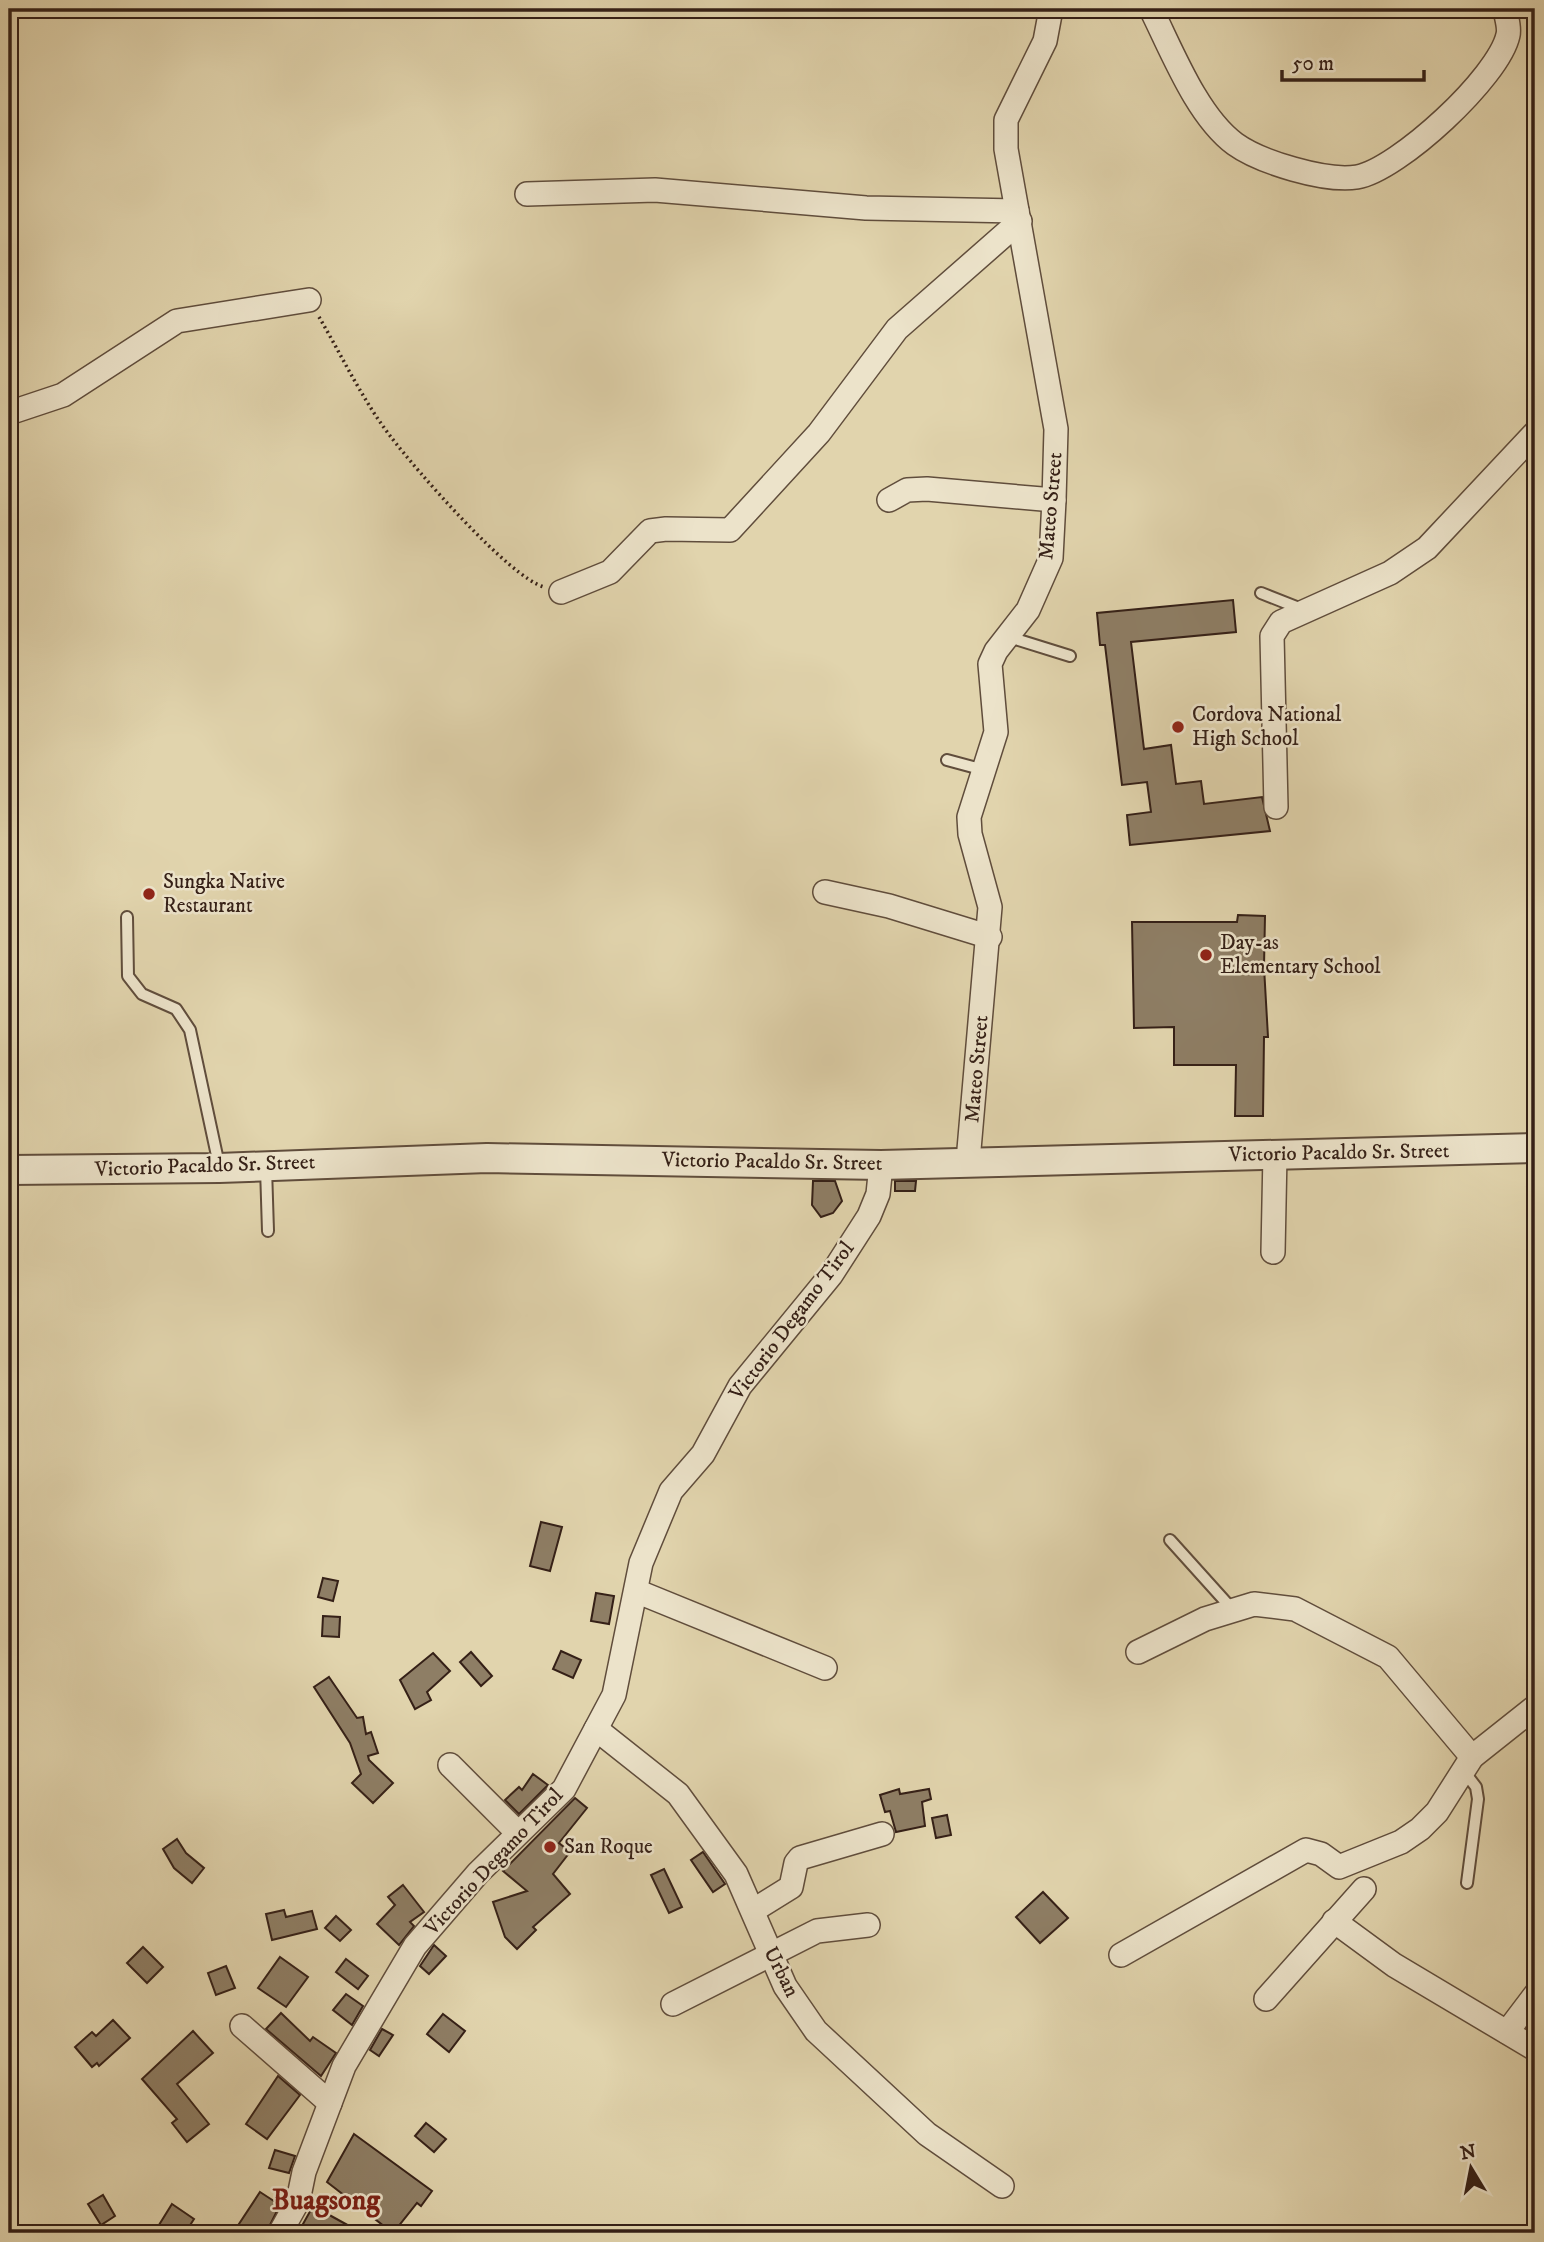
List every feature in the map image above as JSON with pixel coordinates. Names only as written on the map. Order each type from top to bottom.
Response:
[{"type":"street","name":"Mateo Street","points":[[968,1161],[990,907],[970,834],[969,817],[996,732],[990,664],[996,651],[1028,610],[1051,558],[1056,429],[1006,149],[1006,120],[1045,41],[1051,9]]},
{"type":"street","points":[[1151,9],[1214,124],[1234,143],[1259,158],[1323,175],[1355,178],[1381,170],[1462,103],[1502,51],[1509,33],[1505,9]]},
{"type":"street","points":[[527,194],[655,190],[866,208],[1018,216]]},
{"type":"street","points":[[561,592],[610,572],[650,531],[666,528],[730,530],[819,433],[897,329],[1018,216]]},
{"type":"street","points":[[9,413],[63,395],[177,321],[309,300]]},
{"type":"street","points":[[1276,807],[1272,636],[1281,622],[1390,573],[1427,548],[1535,433]]},
{"type":"street","points":[[889,500],[907,490],[927,489],[1054,500]]},
{"type":"street","points":[[825,892],[889,906],[989,937]]},
{"type":"street","name":"Victorio Pacaldo Sr. Street","points":[[9,1170],[219,1168],[486,1158],[881,1166],[968,1161],[1535,1148]]},
{"type":"street","points":[[1273,1252],[1275,1154]]},
{"type":"street","name":"Victorio Degamo Tirol","points":[[280,2233],[298,2201],[304,2172],[344,2066],[415,1946],[478,1873],[564,1789],[614,1695],[641,1563],[671,1491],[703,1454],[740,1386],[839,1263],[869,1216],[878,1194],[881,1166]]},
{"type":"street","points":[[636,1591],[825,1668]]},
{"type":"street","points":[[1139,1652],[1205,1619],[1254,1604],[1295,1609],[1388,1657],[1468,1764]]},
{"type":"street","points":[[1121,1955],[1306,1850],[1321,1854],[1339,1867],[1401,1842],[1420,1829],[1437,1812],[1468,1764],[1535,1707]]},
{"type":"street","name":"Urban","points":[[596,1729],[678,1794],[736,1874],[785,1986],[816,2031],[927,2134],[1002,2186]]},
{"type":"street","points":[[450,1765],[518,1833]]},
{"type":"street","points":[[754,1910],[791,1887],[796,1863],[800,1858],[882,1834]]},
{"type":"street","points":[[1266,1999],[1364,1889]]},
{"type":"street","points":[[1334,1921],[1394,1965],[1535,2049]]},
{"type":"street","points":[[673,2004],[817,1931],[868,1925]]},
{"type":"street","points":[[1507,2032],[1535,1995]]},
{"type":"street","points":[[242,2026],[330,2104]]},
{"type":"lane","points":[[1261,593],[1306,611]]},
{"type":"lane","points":[[1009,637],[1070,656]]},
{"type":"lane","points":[[947,760],[984,770]]},
{"type":"lane","points":[[127,917],[128,976],[142,994],[176,1009],[190,1030],[219,1168]]},
{"type":"lane","points":[[266,1166],[268,1231]]},
{"type":"lane","points":[[1170,1540],[1233,1610]]},
{"type":"lane","points":[[1468,1764],[1478,1799],[1468,1884]]},
{"type":"path","points":[[309,300],[390,436],[476,534],[530,583],[561,592]]},
{"type":"shaded area","points":[[1527,1187],[1535,1187],[1535,1271],[1531,1271]]},
{"type":"building","points":[[1233,600],[1236,632],[1131,642],[1144,749],[1171,745],[1176,784],[1201,781],[1204,804],[1262,797],[1270,831],[1130,845],[1127,815],[1151,812],[1147,782],[1122,785],[1105,645],[1100,645],[1097,613]]},
{"type":"building","points":[[1238,915],[1265,916],[1264,967],[1268,1037],[1264,1037],[1263,1116],[1235,1116],[1236,1065],[1174,1065],[1174,1027],[1134,1028],[1132,922],[1237,922]]},
{"type":"building","points":[[813,1181],[835,1181],[842,1201],[833,1213],[821,1217],[812,1205]]},
{"type":"building","points":[[895,1181],[916,1181],[915,1191],[895,1191]]},
{"type":"building","points":[[541,1522],[562,1527],[550,1571],[530,1566]]},
{"type":"building","points":[[323,1578],[338,1581],[333,1601],[318,1597]]},
{"type":"building","points":[[596,1593],[614,1596],[609,1624],[591,1621]]},
{"type":"building","points":[[323,1616],[340,1617],[339,1637],[322,1636]]},
{"type":"building","points":[[561,1651],[581,1660],[573,1678],[553,1669]]},
{"type":"building","points":[[471,1652],[492,1676],[481,1686],[460,1662]]},
{"type":"building","points":[[433,1653],[450,1671],[427,1692],[431,1700],[415,1709],[400,1680]]},
{"type":"building","points":[[329,1677],[357,1718],[363,1717],[366,1734],[371,1732],[378,1753],[368,1756],[369,1760],[393,1783],[373,1803],[352,1783],[361,1774],[350,1743],[314,1687]]},
{"type":"building","points":[[533,1774],[548,1785],[519,1814],[505,1800],[519,1787],[522,1790]]},
{"type":"building","points":[[899,1789],[900,1794],[929,1789],[931,1799],[922,1802],[925,1826],[896,1832],[890,1811],[885,1812],[880,1795]]},
{"type":"building","points":[[575,1798],[587,1808],[559,1843],[570,1852],[553,1874],[570,1894],[533,1927],[536,1930],[517,1949],[505,1937],[493,1902],[527,1891],[503,1871]]},
{"type":"building","points":[[947,1815],[951,1835],[936,1838],[932,1818]]},
{"type":"building","points":[[177,1839],[186,1853],[204,1868],[192,1883],[174,1868],[163,1849]]},
{"type":"building","points":[[703,1852],[725,1884],[713,1892],[691,1860]]},
{"type":"building","points":[[664,1869],[682,1907],[669,1913],[651,1875]]},
{"type":"building","points":[[403,1885],[424,1912],[410,1922],[414,1926],[399,1945],[377,1924],[395,1905],[388,1897]]},
{"type":"building","points":[[1043,1892],[1068,1918],[1040,1943],[1016,1917]]},
{"type":"building","points":[[284,1910],[286,1917],[312,1911],[317,1929],[272,1940],[266,1914]]},
{"type":"building","points":[[336,1916],[351,1930],[340,1941],[325,1928]]},
{"type":"building","points":[[434,1945],[446,1956],[429,1974],[420,1966]]},
{"type":"building","points":[[143,1947],[163,1967],[147,1983],[127,1963]]},
{"type":"building","points":[[280,1957],[308,1977],[286,2007],[258,1988]]},
{"type":"building","points":[[346,1959],[368,1976],[358,1989],[336,1972]]},
{"type":"building","points":[[226,1966],[235,1988],[216,1995],[208,1973]]},
{"type":"building","points":[[346,1994],[363,2006],[352,2025],[333,2010]]},
{"type":"building","points":[[281,2013],[310,2041],[313,2037],[336,2053],[321,2076],[266,2029]]},
{"type":"building","points":[[443,2014],[465,2031],[449,2052],[427,2034]]},
{"type":"building","points":[[113,2020],[130,2038],[99,2066],[97,2063],[92,2067],[75,2047],[92,2032],[96,2036]]},
{"type":"building","points":[[382,2029],[393,2035],[379,2056],[370,2050]]},
{"type":"building","points":[[193,2031],[213,2053],[177,2084],[209,2124],[187,2142],[172,2123],[177,2119],[142,2079]]},
{"type":"building","points":[[278,2076],[300,2095],[267,2139],[246,2124]]},
{"type":"building","points":[[426,2123],[446,2139],[434,2152],[415,2136]]},
{"type":"building","points":[[354,2134],[432,2191],[421,2206],[417,2203],[393,2233],[327,2182]]},
{"type":"building","points":[[275,2150],[295,2156],[289,2173],[269,2168]]},
{"type":"building","points":[[260,2192],[280,2205],[266,2233],[233,2233]]},
{"type":"building","points":[[103,2195],[115,2216],[101,2225],[88,2204]]},
{"type":"building","points":[[172,2204],[194,2219],[185,2233],[154,2233]]},
{"type":"building","points":[[313,2206],[362,2233],[298,2233]]},
{"type":"place","name":"Cordova National High School","points":[[1178,727]]},
{"type":"place","name":"Sungka Native Restaurant","points":[[149,894]]},
{"type":"place","name":"Day-as Elementary School","points":[[1206,955]]},
{"type":"place","name":"San Roque","points":[[550,1847]]},
{"type":"district","name":"Buagsong","points":[[326,2200]]}]
